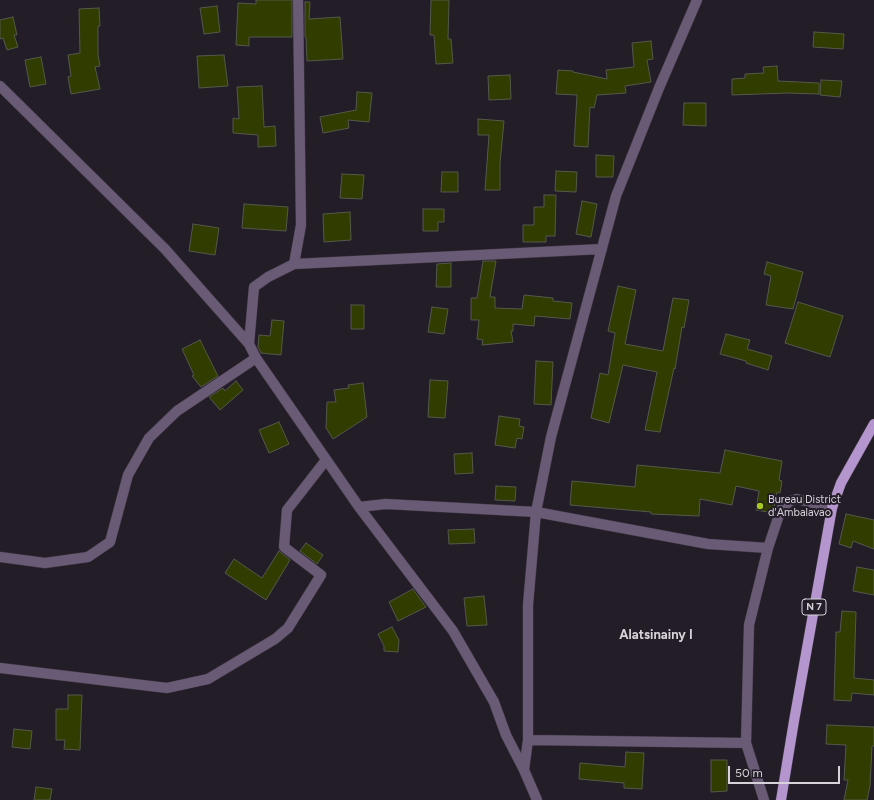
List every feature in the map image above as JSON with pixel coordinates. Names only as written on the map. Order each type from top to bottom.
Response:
[{"type":"main road","name":"N 7","points":[[781,800],[832,508],[841,483],[874,424]]},
{"type":"street","points":[[294,264],[301,225],[298,0]]},
{"type":"street","points":[[524,770],[528,740],[528,605],[536,512],[551,437],[616,196],[659,88],[697,0]]},
{"type":"street","points":[[0,86],[164,249],[248,344],[256,358],[359,507],[453,631],[494,702],[506,735],[537,800]]},
{"type":"street","points":[[248,344],[254,287],[268,277],[294,264],[602,249]]},
{"type":"street","points":[[0,557],[45,563],[88,557],[110,542],[128,475],[149,438],[177,411],[256,358]]},
{"type":"street","points":[[0,668],[167,688],[208,679],[275,639],[288,628],[321,575],[284,547],[287,510],[326,460]]},
{"type":"street","points":[[764,800],[746,743],[749,625],[768,548],[781,509],[790,501],[797,500],[832,508]]},
{"type":"street","points":[[359,507],[386,504],[536,512],[708,544],[768,548]]},
{"type":"street","points":[[528,740],[746,743]]},
{"type":"building","points":[[256,0],[292,0],[292,37],[249,37],[249,46],[236,45],[238,3],[256,4]]},
{"type":"building","points":[[431,0],[449,0],[448,39],[451,39],[453,63],[436,64],[434,35],[430,35]]},
{"type":"building","points":[[305,2],[310,2],[309,19],[340,17],[343,59],[307,61]]},
{"type":"building","points":[[217,6],[220,32],[204,34],[200,8]]},
{"type":"building","points":[[99,8],[100,26],[98,26],[98,54],[100,66],[95,67],[100,89],[71,94],[68,77],[71,76],[68,55],[80,53],[79,9]]},
{"type":"building","points":[[13,17],[17,35],[14,35],[18,47],[7,50],[3,38],[0,39],[0,20]]},
{"type":"building","points":[[814,32],[844,34],[843,49],[813,47]]},
{"type":"building","points":[[651,41],[653,59],[647,60],[651,82],[625,86],[626,93],[597,95],[594,108],[590,107],[588,147],[574,146],[577,95],[556,94],[558,70],[573,71],[607,79],[606,70],[634,67],[632,43]]},
{"type":"building","points":[[224,55],[228,86],[199,88],[197,56]]},
{"type":"building","points":[[41,57],[46,84],[30,87],[25,60]]},
{"type":"building","points":[[777,66],[778,81],[819,83],[819,94],[787,93],[732,95],[732,79],[745,78],[745,74],[764,73],[763,67]]},
{"type":"building","points":[[510,75],[511,99],[489,100],[488,76]]},
{"type":"building","points":[[821,80],[842,81],[840,97],[820,95]]},
{"type":"building","points":[[262,86],[264,127],[275,126],[276,146],[258,147],[258,135],[233,133],[233,118],[239,119],[237,87]]},
{"type":"building","points":[[357,92],[372,93],[369,122],[348,120],[349,128],[323,133],[320,117],[356,110]]},
{"type":"building","points":[[684,103],[706,103],[706,126],[683,125]]},
{"type":"building","points":[[478,119],[504,121],[500,163],[500,190],[485,190],[489,135],[478,135]]},
{"type":"building","points":[[596,155],[614,156],[613,177],[596,177]]},
{"type":"building","points":[[556,171],[577,172],[576,192],[555,191]]},
{"type":"building","points":[[442,172],[458,172],[458,192],[441,192]]},
{"type":"building","points":[[342,174],[364,175],[362,199],[340,198]]},
{"type":"building","points":[[544,195],[556,195],[555,236],[546,236],[546,242],[523,242],[523,225],[534,225],[534,207],[544,207]]},
{"type":"building","points":[[582,201],[597,204],[591,237],[576,234]]},
{"type":"building","points":[[244,204],[288,207],[286,231],[242,228]]},
{"type":"building","points":[[423,209],[444,209],[444,222],[438,222],[438,231],[423,231]]},
{"type":"building","points":[[350,212],[351,240],[324,242],[323,214]]},
{"type":"building","points":[[193,224],[219,228],[215,255],[189,251]]},
{"type":"building","points":[[483,261],[496,261],[490,297],[495,297],[495,308],[522,309],[524,295],[553,298],[553,301],[572,303],[570,319],[535,316],[534,326],[513,324],[513,331],[511,331],[513,342],[482,345],[483,340],[477,339],[479,320],[471,320],[471,298],[477,298]]},
{"type":"building","points":[[767,262],[803,272],[793,309],[766,305],[771,276],[764,274]]},
{"type":"building","points":[[451,263],[451,287],[436,287],[437,264]]},
{"type":"building","points":[[618,286],[636,290],[625,344],[663,351],[673,298],[689,300],[660,432],[645,430],[657,372],[623,365],[609,423],[591,418],[600,373],[608,375],[615,333],[608,331]]},
{"type":"building","points":[[798,302],[843,316],[830,357],[785,343]]},
{"type":"building","points":[[351,305],[364,305],[364,329],[351,329]]},
{"type":"building","points":[[432,307],[448,309],[444,334],[428,332]]},
{"type":"building","points":[[272,320],[284,321],[281,355],[261,353],[258,347],[259,335],[270,336]]},
{"type":"building","points":[[726,334],[750,340],[747,349],[772,356],[768,370],[746,363],[746,361],[720,354]]},
{"type":"building","points":[[200,340],[218,376],[201,387],[192,376],[194,375],[182,349]]},
{"type":"building","points":[[536,361],[553,362],[551,405],[534,404]]},
{"type":"building","points":[[430,380],[448,381],[445,418],[428,417]]},
{"type":"building","points":[[236,381],[243,390],[220,410],[209,397],[223,388],[225,391]]},
{"type":"building","points":[[363,383],[367,417],[333,439],[326,428],[327,402],[336,402],[334,390],[349,388],[348,385]]},
{"type":"building","points":[[499,416],[520,419],[519,426],[524,427],[522,439],[517,438],[515,448],[495,445]]},
{"type":"building","points":[[279,422],[289,444],[269,453],[259,430]]},
{"type":"building","points":[[725,450],[782,461],[779,480],[782,481],[780,493],[777,492],[773,513],[756,510],[759,491],[736,486],[732,505],[700,499],[699,516],[651,514],[651,512],[570,505],[572,481],[635,487],[637,465],[720,473]]},
{"type":"building","points":[[472,453],[473,473],[455,474],[454,454]]},
{"type":"building","points":[[496,486],[516,487],[515,501],[495,500]]},
{"type":"building","points":[[846,514],[874,520],[874,549],[853,541],[851,548],[839,544]]},
{"type":"building","points":[[474,529],[475,543],[449,544],[448,530]]},
{"type":"building","points":[[306,543],[323,555],[317,564],[300,551]]},
{"type":"building","points":[[279,551],[290,560],[266,600],[225,573],[234,559],[262,578]]},
{"type":"building","points":[[857,567],[874,570],[874,595],[853,591]]},
{"type":"building","points":[[413,589],[426,607],[398,621],[389,602]]},
{"type":"building","points":[[484,596],[487,625],[467,626],[464,598]]},
{"type":"building","points":[[842,611],[856,612],[854,678],[874,680],[874,695],[852,693],[851,701],[834,700],[836,632],[840,632]]},
{"type":"building","points":[[392,627],[399,640],[398,652],[384,651],[384,646],[378,634]]},
{"type":"building","points":[[68,695],[82,695],[80,750],[64,749],[65,740],[56,740],[56,709],[68,709]]},
{"type":"building","points":[[827,725],[874,727],[874,746],[872,746],[870,786],[867,800],[844,800],[848,780],[844,780],[846,745],[826,744]]},
{"type":"building","points":[[14,729],[32,731],[30,749],[12,747]]},
{"type":"building","points":[[626,752],[644,753],[642,789],[624,788],[624,783],[579,779],[580,763],[625,767]]},
{"type":"building","points":[[711,760],[727,760],[727,791],[711,792]]},
{"type":"building","points":[[36,787],[52,789],[50,800],[34,800]]},
{"type":"place","name":"Bureau District d'Ambalavao","points":[[760,506]]},
{"type":"district","name":"Alatsinainy I","points":[[656,635]]}]
